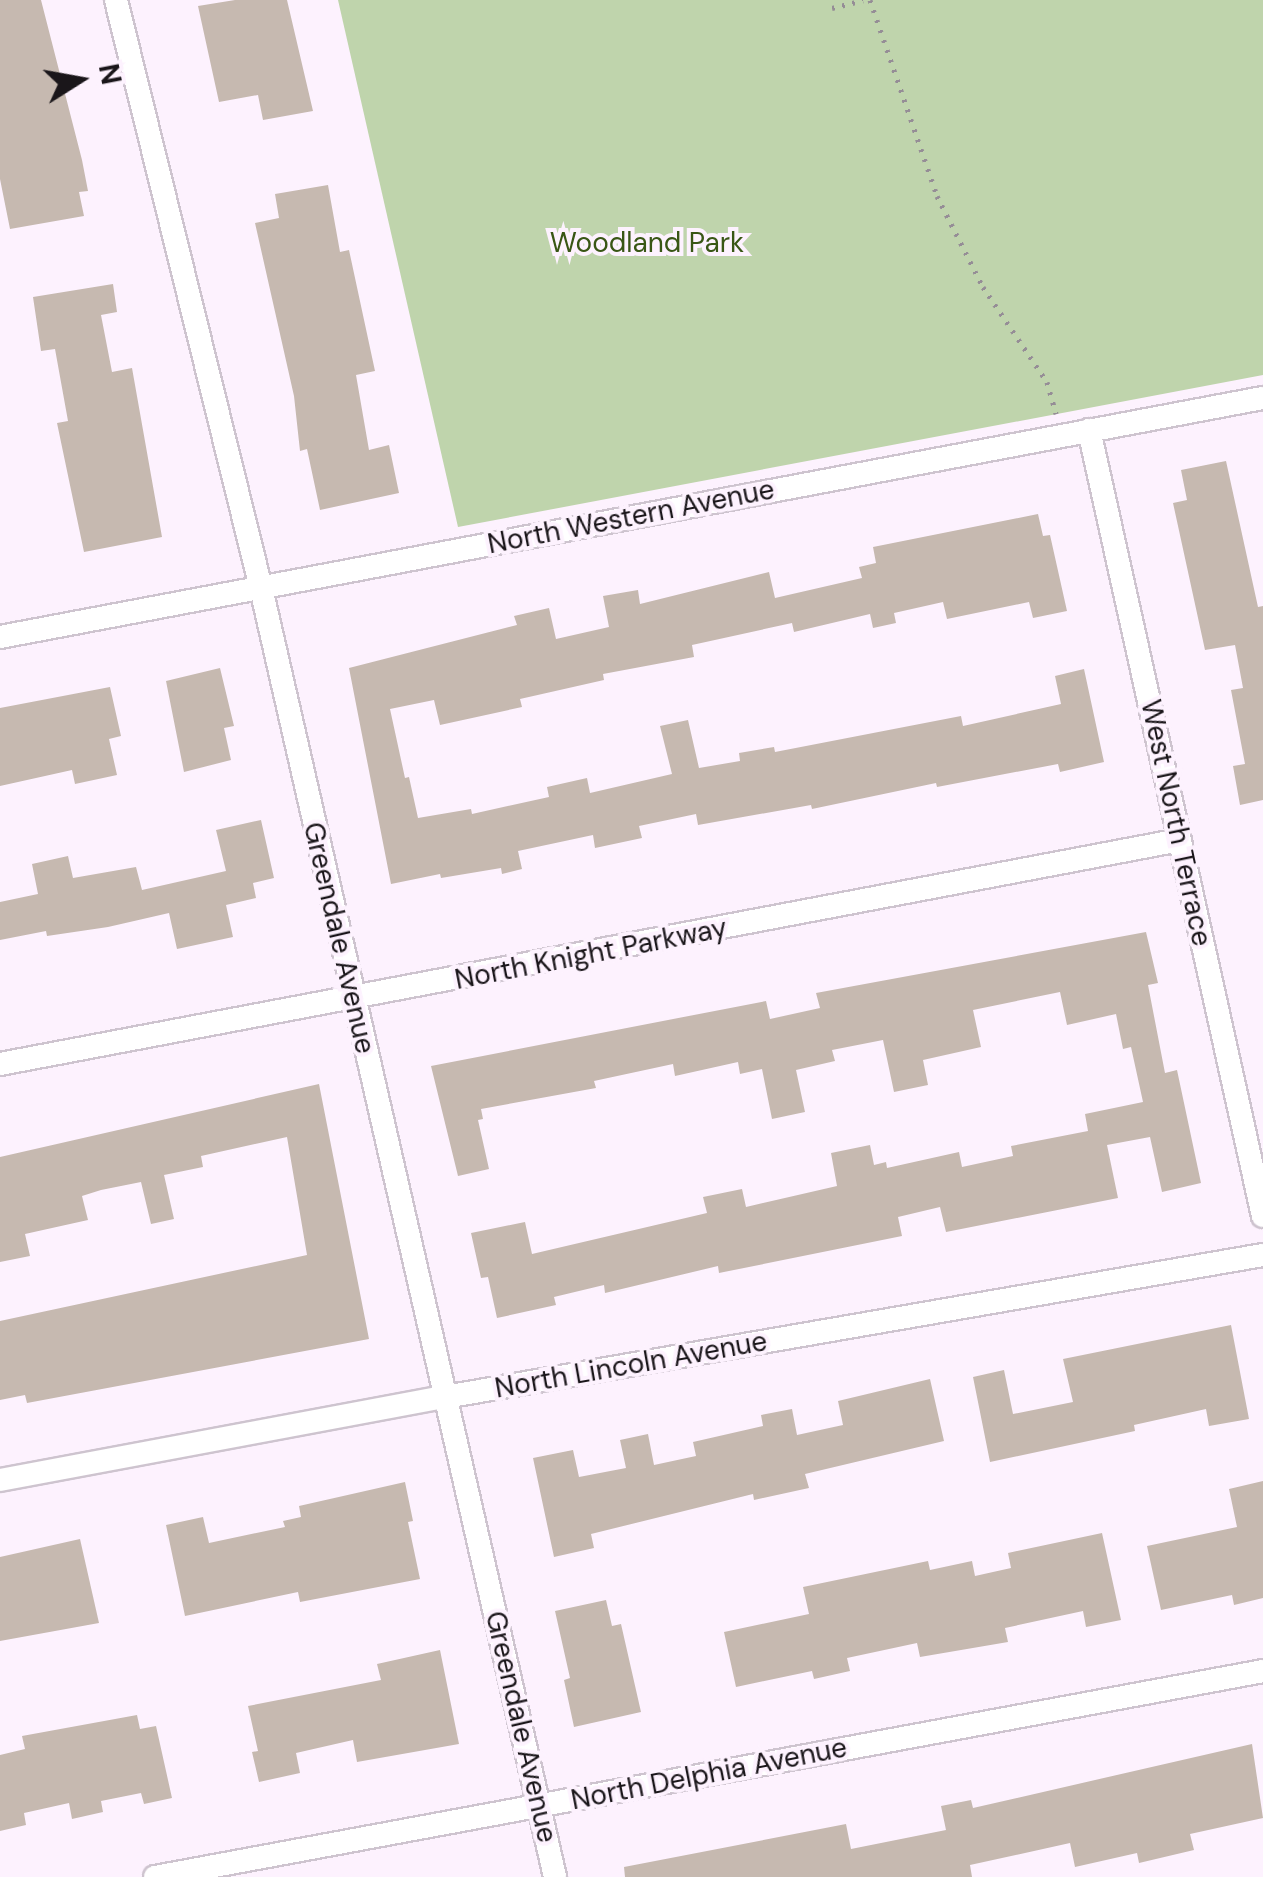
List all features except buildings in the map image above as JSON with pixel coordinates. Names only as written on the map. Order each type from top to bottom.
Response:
[{"type":"street","name":"Greendale Avenue","points":[[116,0],[262,588],[352,1000],[555,1877]]},
{"type":"street","name":"North Western Avenue","points":[[0,637],[1263,398]]},
{"type":"street","name":"West North Terrace","points":[[1089,430],[1263,1216]]},
{"type":"street","name":"North Knight Parkway","points":[[0,1064],[1180,840]]},
{"type":"street","name":"North Lincoln Avenue","points":[[0,1480],[446,1397],[1263,1255]]},
{"type":"street","name":"North Delphia Avenue","points":[[154,1877],[1263,1671]]},
{"type":"path","points":[[832,8],[867,0],[936,196],[983,288],[1046,382],[1062,436]]},
{"type":"green space","name":"Woodland Park","points":[[338,0],[1263,0],[1263,375],[458,527]]}]
